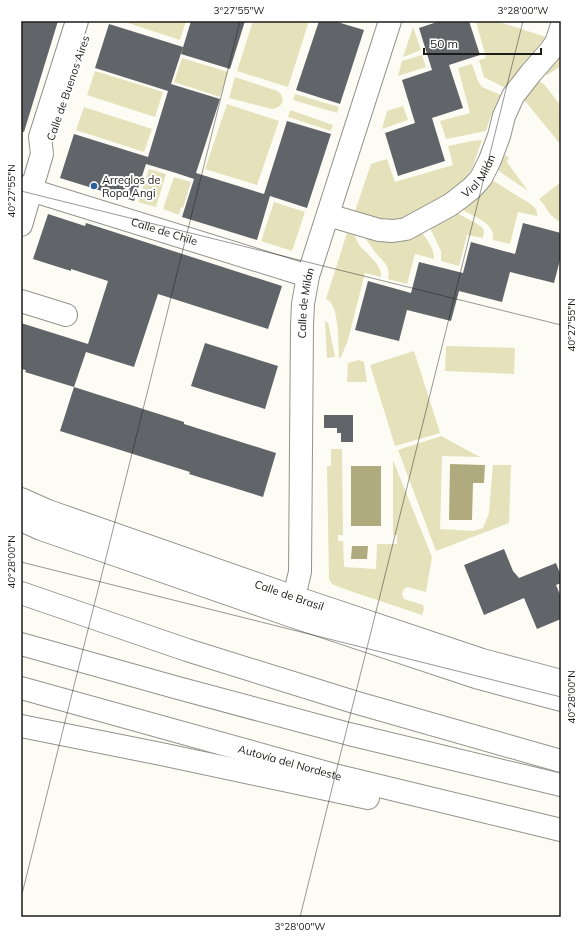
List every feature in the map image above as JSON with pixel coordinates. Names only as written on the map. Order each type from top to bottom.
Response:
[{"type":"main road","name":"Calle de Buenos Aires","points":[[42,154],[40,137],[77,21]]},
{"type":"main road","name":"Calle de Buenos Aires","points":[[21,224],[26,189],[42,154],[53,141],[91,21]]},
{"type":"main road","name":"Calle de Milán","points":[[294,597],[300,572],[303,304],[308,276],[390,21]]},
{"type":"main road","name":"Vial Milán","points":[[328,215],[379,230],[392,231],[406,229],[450,206],[472,188],[481,178],[490,160],[499,136],[504,116],[513,96],[530,73],[556,43],[561,28]]},
{"type":"main road","name":"Calle de Chile","points":[[26,189],[308,276]]},
{"type":"main road","points":[[21,301],[66,315]]},
{"type":"main road","name":"Calle de Brasil","points":[[21,499],[48,511],[294,597],[482,660],[561,681]]},
{"type":"main road","name":"Calle de Brasil","points":[[21,520],[41,529],[253,603],[479,678],[561,700]]},
{"type":"main road","points":[[21,583],[48,602]]},
{"type":"main road","points":[[21,593],[195,653],[354,702],[561,761]]},
{"type":"main road","points":[[21,644],[341,732],[561,785]]},
{"type":"main road","name":"Autovía del Nordeste","points":[[21,688],[338,776],[561,830]]},
{"type":"main road","points":[[21,726],[336,791],[561,835]]},
{"type":"shaded area","points":[[122,21],[186,21],[180,40]]},
{"type":"shaded area","points":[[253,21],[309,21],[288,87],[237,71]]},
{"type":"shaded area","points":[[476,21],[496,21],[546,37],[520,69],[507,89],[484,77],[479,60],[486,58]]},
{"type":"shaded area","points":[[413,27],[421,50],[403,57]]},
{"type":"shaded area","points":[[561,48],[561,66],[547,75],[540,72]]},
{"type":"shaded area","points":[[422,55],[426,67],[398,76],[402,61]]},
{"type":"shaded area","points":[[182,58],[228,72],[220,97],[174,82]]},
{"type":"shaded area","points":[[472,64],[478,81],[482,87],[501,95],[490,118],[486,131],[446,139],[440,121],[470,113],[458,68]]},
{"type":"shaded area","points":[[95,71],[163,92],[155,117],[87,95]]},
{"type":"shaded area","points":[[235,77],[277,91],[283,99],[281,104],[279,107],[272,109],[229,98]]},
{"type":"shaded area","points":[[535,79],[544,84],[561,106],[561,145],[521,96]]},
{"type":"shaded area","points":[[295,94],[339,107],[337,113],[293,100]]},
{"type":"shaded area","points":[[227,104],[279,121],[257,185],[205,169]]},
{"type":"shaded area","points":[[403,106],[408,120],[382,129],[387,111]]},
{"type":"shaded area","points":[[84,107],[152,129],[144,152],[76,130]]},
{"type":"shaded area","points":[[290,110],[333,125],[331,131],[288,117]]},
{"type":"shaded area","points":[[482,140],[472,169],[458,187],[442,198],[401,221],[382,223],[354,214],[371,164],[387,159],[395,182],[453,165],[448,146]]},
{"type":"shaded area","points":[[499,151],[505,151],[504,155],[509,157],[507,162],[528,191],[493,167]]},
{"type":"shaded area","points":[[149,169],[166,174],[156,207],[138,202]]},
{"type":"shaded area","points":[[174,177],[191,182],[183,208],[181,207],[179,215],[163,209]]},
{"type":"shaded area","points":[[489,178],[531,204],[537,212],[537,216],[518,212],[510,244],[493,240],[493,234],[487,224],[461,209]]},
{"type":"shaded area","points":[[561,182],[561,222],[551,214],[539,199]]},
{"type":"shaded area","points":[[274,202],[305,212],[292,251],[261,241]]},
{"type":"shaded area","points":[[456,212],[479,225],[484,230],[483,238],[467,235],[459,266],[441,261],[441,251],[428,224]]},
{"type":"shaded area","points":[[419,229],[427,239],[433,251],[434,259],[415,254],[407,284],[388,279],[389,274],[387,267],[364,236]]},
{"type":"shaded area","points":[[347,233],[354,235],[360,246],[377,264],[380,269],[381,277],[365,273],[348,340],[341,357],[339,358],[336,316],[331,302],[326,299]]},
{"type":"shaded area","points":[[325,321],[328,323],[335,357],[327,358]]},
{"type":"shaded area","points":[[446,346],[515,348],[514,374],[445,371]]},
{"type":"shaded area","points":[[414,351],[440,433],[395,446],[370,365]]},
{"type":"shaded area","points":[[359,360],[364,362],[367,382],[347,382],[348,363]]},
{"type":"shaded area","points":[[441,436],[480,457],[442,456],[440,529],[473,531],[483,528],[489,513],[493,465],[511,465],[509,523],[436,551],[398,450]]},
{"type":"shaded area","points":[[331,449],[342,449],[343,535],[338,535],[338,541],[343,541],[344,567],[376,569],[377,544],[397,544],[397,535],[393,535],[393,460],[432,557],[426,592],[407,587],[403,590],[402,594],[404,599],[423,605],[424,609],[422,615],[347,590],[332,584],[329,579],[327,466],[331,466]]},
{"type":"shaded area","points":[[450,464],[485,465],[484,483],[473,483],[472,520],[449,520]]},
{"type":"shaded area","points":[[351,466],[381,466],[381,526],[351,526]]},
{"type":"shaded area","points":[[352,546],[368,546],[367,559],[351,559]]},
{"type":"building","points":[[21,21],[58,21],[24,132],[21,131]]},
{"type":"building","points":[[191,21],[245,21],[230,69],[181,54]]},
{"type":"building","points":[[319,21],[334,21],[364,30],[340,104],[296,90]]},
{"type":"building","points":[[440,21],[469,21],[480,55],[449,65],[463,108],[432,118],[445,161],[398,176],[385,133],[415,123],[402,80],[432,70],[419,28]]},
{"type":"building","points":[[109,24],[183,47],[171,84],[220,99],[196,173],[264,194],[287,121],[331,134],[307,208],[270,196],[257,240],[182,217],[194,179],[176,173],[146,164],[134,201],[60,178],[74,134],[148,157],[168,91],[95,68]]},
{"type":"building","points":[[48,214],[85,226],[86,223],[282,286],[268,329],[158,294],[134,367],[86,352],[74,387],[25,372],[26,370],[21,369],[21,323],[88,344],[108,281],[33,259]]},
{"type":"building","points":[[523,223],[561,233],[561,256],[554,283],[510,272],[502,302],[459,291],[451,321],[407,310],[399,341],[355,330],[368,281],[411,293],[419,262],[463,273],[471,242],[515,254]]},
{"type":"building","points":[[205,343],[278,366],[265,409],[191,386]]},
{"type":"building","points":[[74,387],[276,453],[263,497],[189,474],[190,472],[60,431]]},
{"type":"building","points":[[324,415],[353,415],[353,442],[341,442],[341,433],[337,433],[337,428],[324,428]]},
{"type":"building","points":[[504,549],[513,571],[519,578],[556,563],[561,576],[561,583],[556,585],[561,597],[561,619],[537,629],[524,598],[484,615],[464,565]]},
{"type":"place","name":"Arreglos de Ropa Angi","points":[[94,186]]}]
